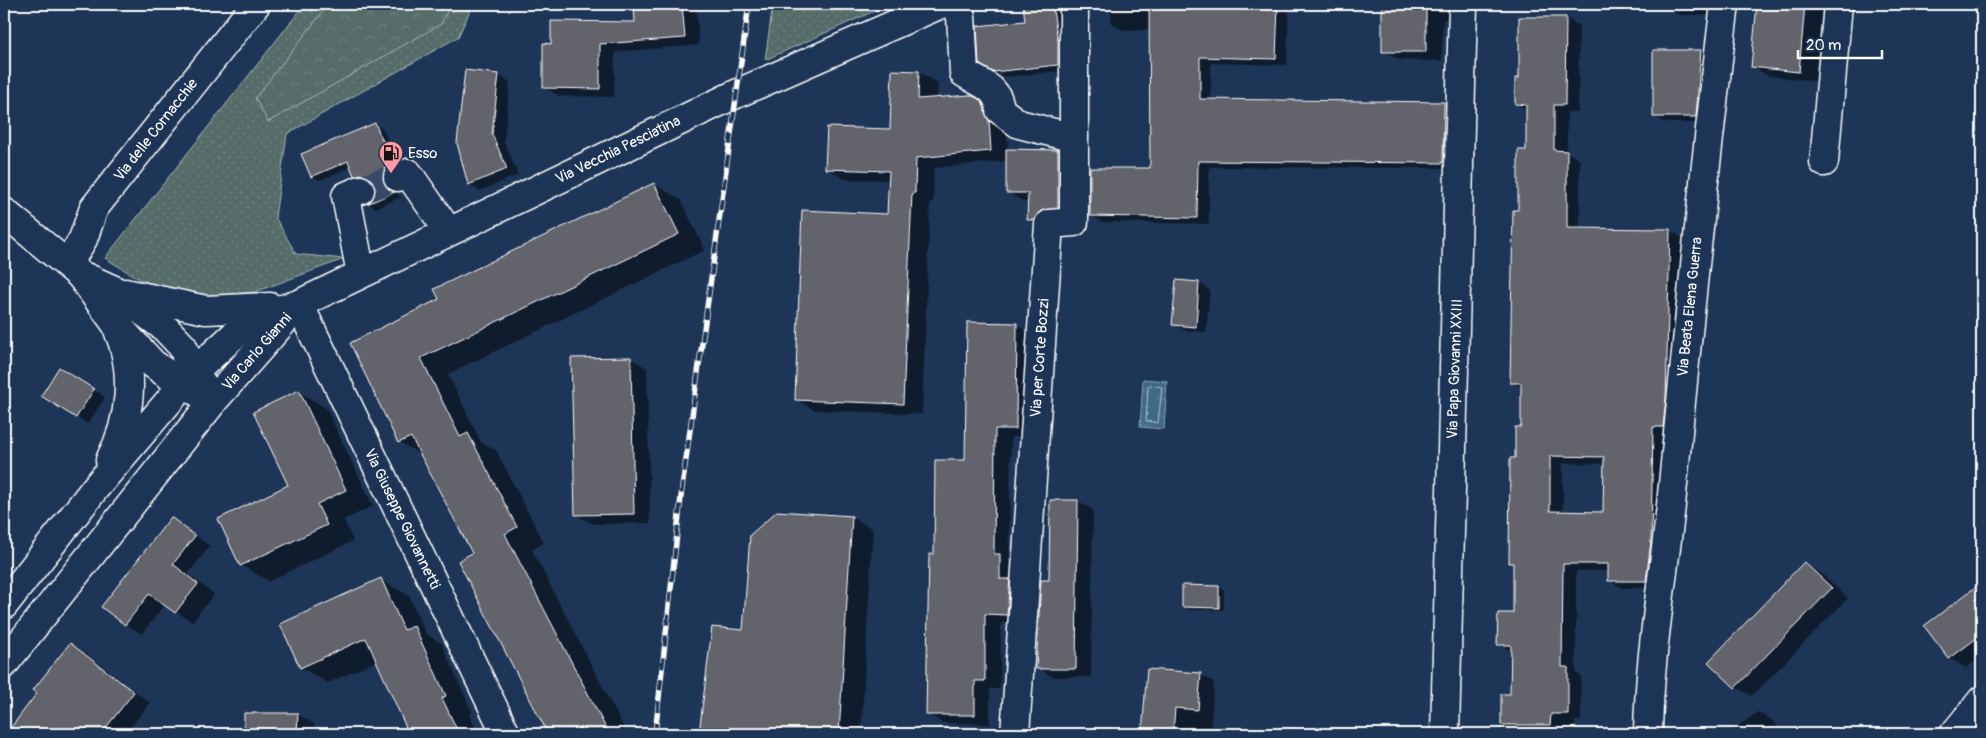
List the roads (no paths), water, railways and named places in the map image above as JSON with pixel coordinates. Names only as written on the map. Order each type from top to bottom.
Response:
[{"type":"street","name":"Via delle Cornacchie","points":[[74,270],[94,208],[256,4]]},
{"type":"street","name":"Via Vecchia Pesciatina","points":[[299,304],[736,94],[941,4]]},
{"type":"street","points":[[955,4],[961,16],[961,56],[964,73],[992,88],[1000,100],[1000,110],[1018,124],[1074,138]]},
{"type":"street","name":"Via per Corte Bozzi","points":[[1015,734],[1049,224],[1074,222],[1074,4]]},
{"type":"street","name":"Via Papa Giovanni XXIII","points":[[1445,734],[1463,4]]},
{"type":"street","name":"Via Beata Elena Guerra","points":[[1648,734],[1649,695],[1660,610],[1702,188],[1725,4]]},
{"type":"street","points":[[1824,162],[1838,4]]},
{"type":"street","points":[[398,177],[408,173],[449,232]]},
{"type":"street","points":[[360,190],[346,196],[361,274]]},
{"type":"street","points":[[4,212],[74,270],[116,324],[153,364],[188,380],[215,399]]},
{"type":"street","points":[[74,270],[114,290],[175,338],[183,347],[188,380]]},
{"type":"street","points":[[114,290],[183,307],[206,310],[228,311],[299,304]]},
{"type":"street","name":"Via Carlo Gianni","points":[[4,605],[96,487],[188,380],[245,325],[265,314],[299,304]]},
{"type":"street","name":"Via Carlo Gianni","points":[[4,664],[215,399],[299,304]]},
{"type":"street","name":"Via Giuseppe Giovannetti","points":[[299,304],[506,734]]},
{"type":"street","points":[[96,487],[120,440],[127,411],[129,374],[123,342],[116,324]]},
{"type":"street","points":[[1954,734],[1982,700]]},
{"type":"water","points":[[1143,379],[1167,381],[1164,429],[1140,427]]},
{"type":"tunnel","points":[[360,190],[398,177]]},
{"type":"railway","points":[[655,734],[682,488],[749,4]]},
{"type":"place","name":"Esso","points":[[391,174]]}]
